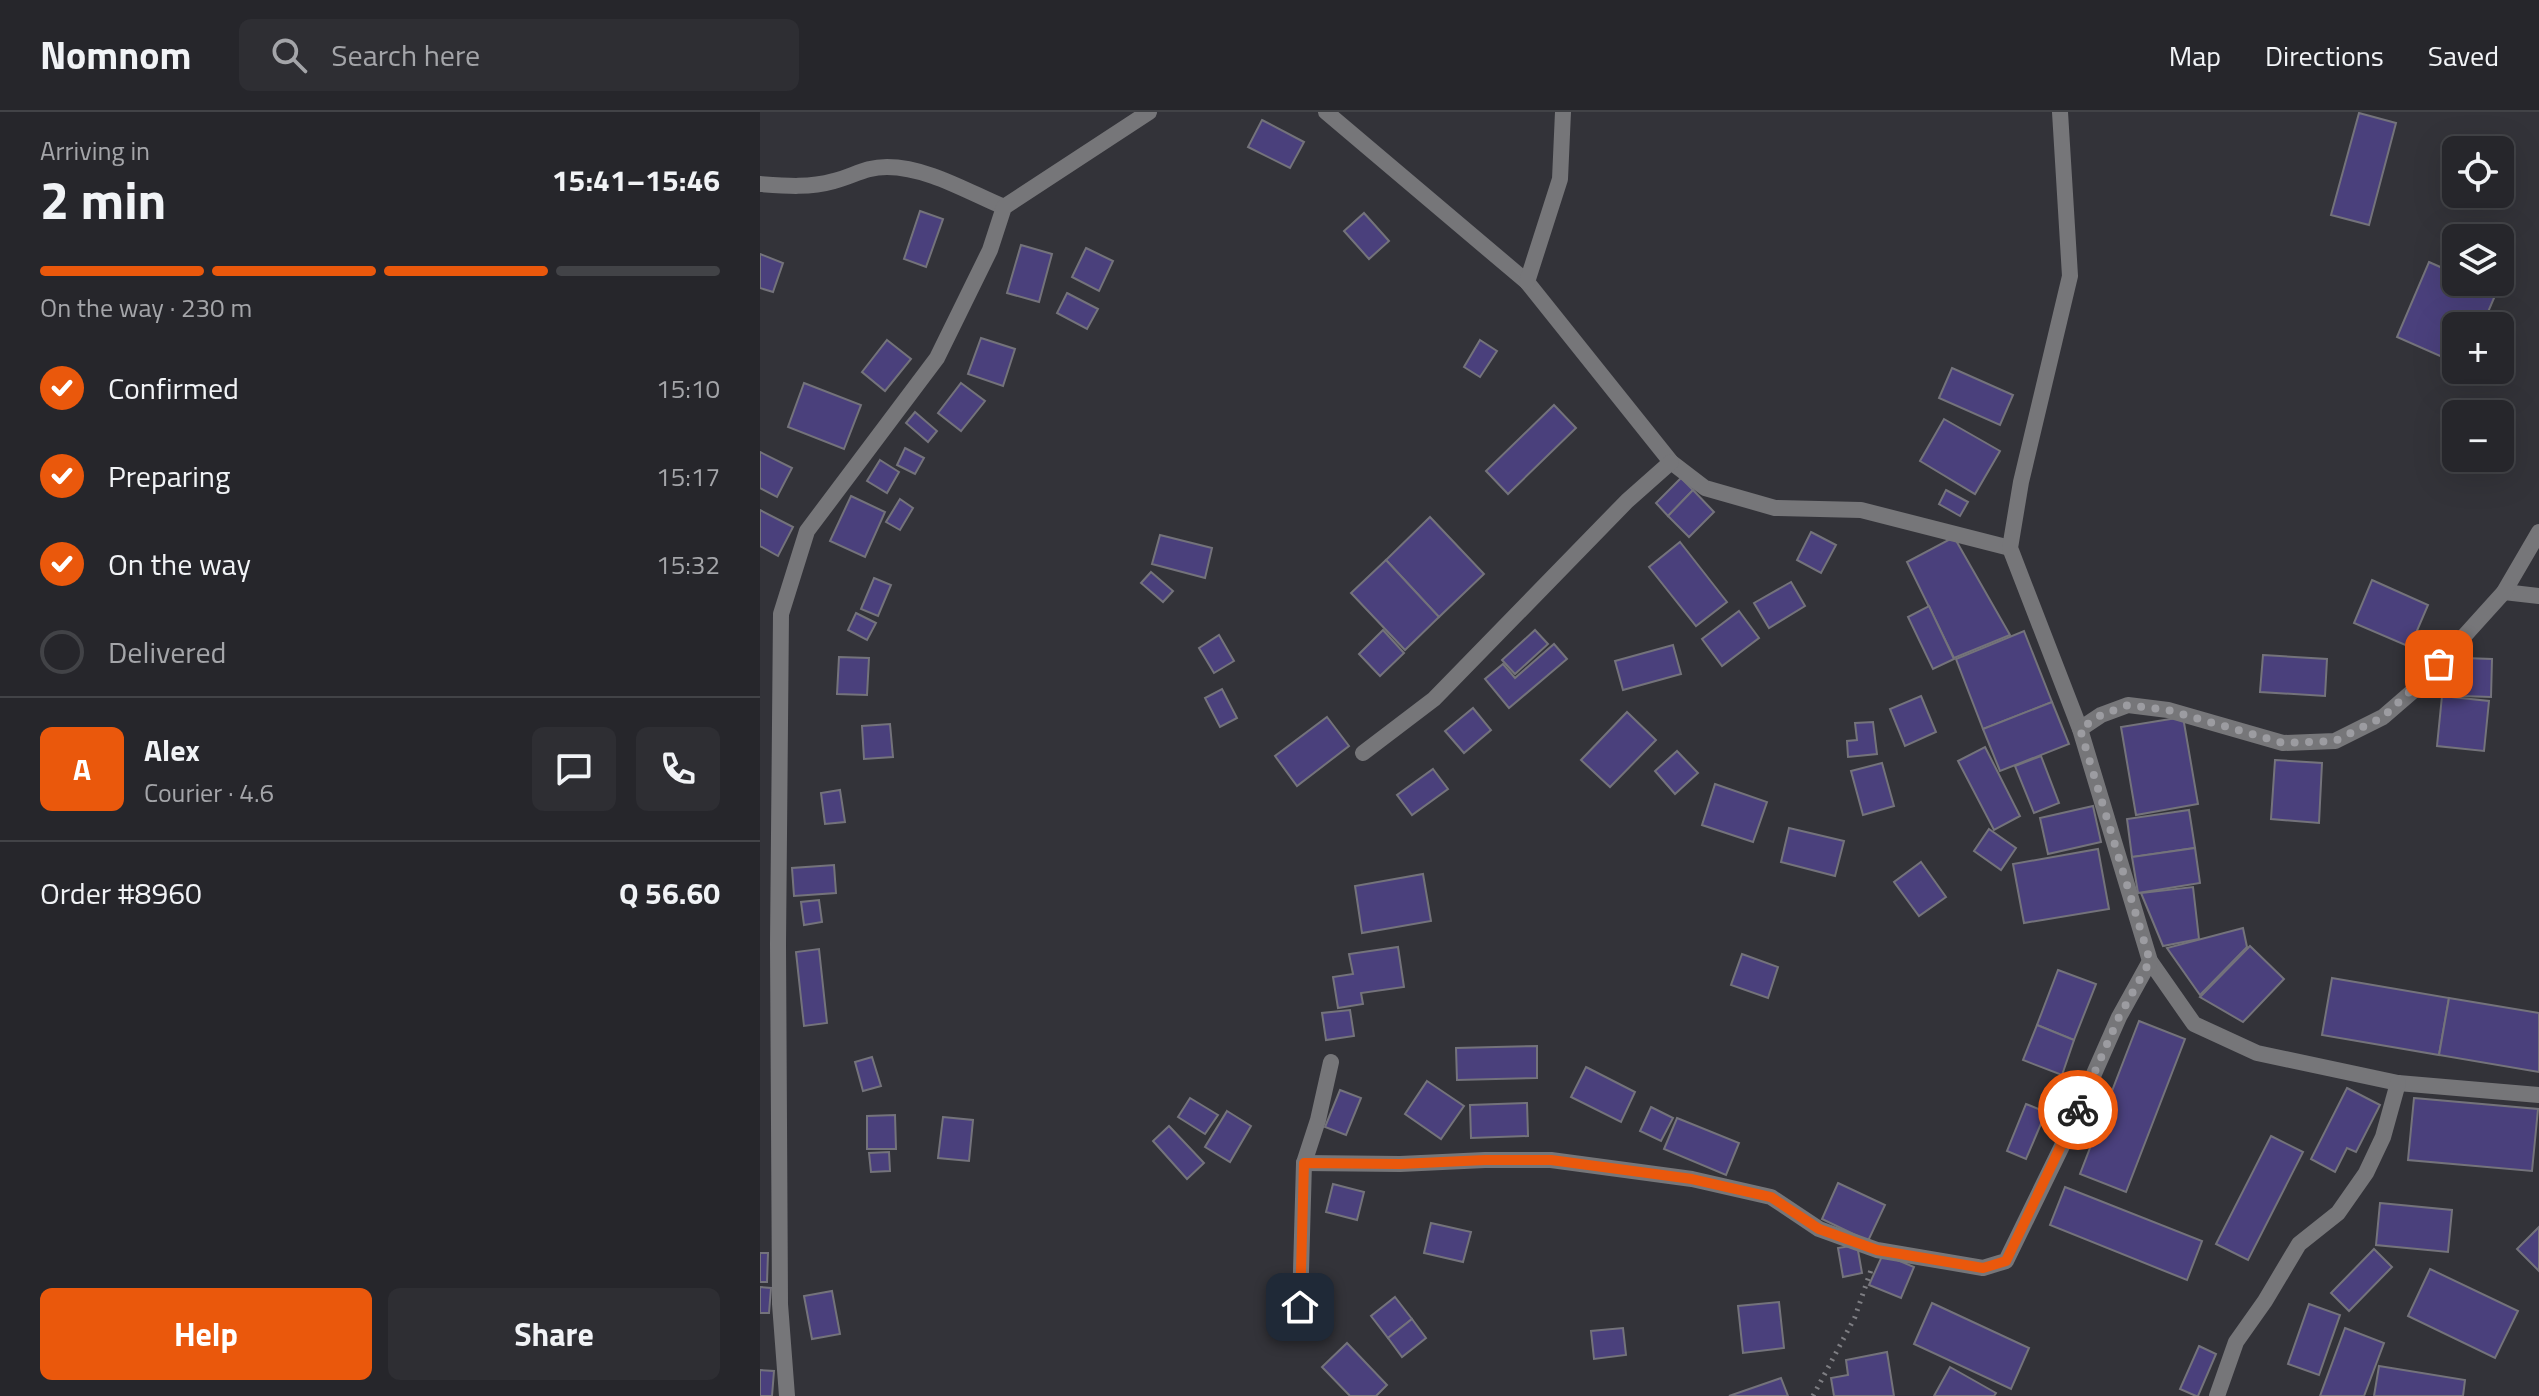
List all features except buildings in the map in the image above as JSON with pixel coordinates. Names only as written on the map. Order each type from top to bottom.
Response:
[{"type":"street","points":[[787,1396],[780,1288],[778,928],[781,614],[807,531],[937,358],[990,250],[1004,207],[1149,112]]},
{"type":"street","points":[[1326,112],[1527,282],[1671,462],[1705,488],[1775,508],[1861,510],[2010,548]]},
{"type":"street","points":[[1527,282],[1560,179],[1563,112]]},
{"type":"street","points":[[2060,112],[2070,276],[2021,482],[2010,548],[2080,729],[2150,961],[2194,1024],[2257,1053],[2398,1083],[2539,1095]]},
{"type":"street","points":[[760,184],[794,187],[819,185],[839,180],[861,169],[888,167],[915,170],[1004,207]]},
{"type":"street","points":[[1363,753],[1434,699],[1627,501],[1671,462]]},
{"type":"street","points":[[2080,729],[2101,715],[2128,705],[2168,710],[2283,743],[2335,741],[2383,717],[2420,685],[2504,592],[2539,532]]},
{"type":"street","points":[[2504,592],[2539,596]]},
{"type":"street","points":[[1304,1163],[1551,1160],[1692,1179],[1771,1197],[1819,1229],[1877,1250],[1983,1268],[2006,1261],[2063,1144],[2119,1017],[2150,961]]},
{"type":"street","points":[[1300,1307],[1304,1163],[1318,1120],[1331,1062]]},
{"type":"street","points":[[2217,1396],[2236,1342],[2299,1244],[2338,1213],[2366,1173],[2383,1137],[2398,1083]]},
{"type":"path","points":[[1813,1396],[1855,1317],[1877,1250]]},
{"type":"way so far","points":[[2078,1110],[2119,1017],[2150,961],[2080,729],[2101,715],[2128,705],[2168,710],[2283,743],[2335,741],[2383,717],[2439,664]]},
{"type":"route","points":[[1300,1307],[1304,1163],[1551,1160],[1692,1179],[1771,1197],[1819,1229],[1877,1250],[1983,1268],[2006,1261],[2078,1110]]}]
